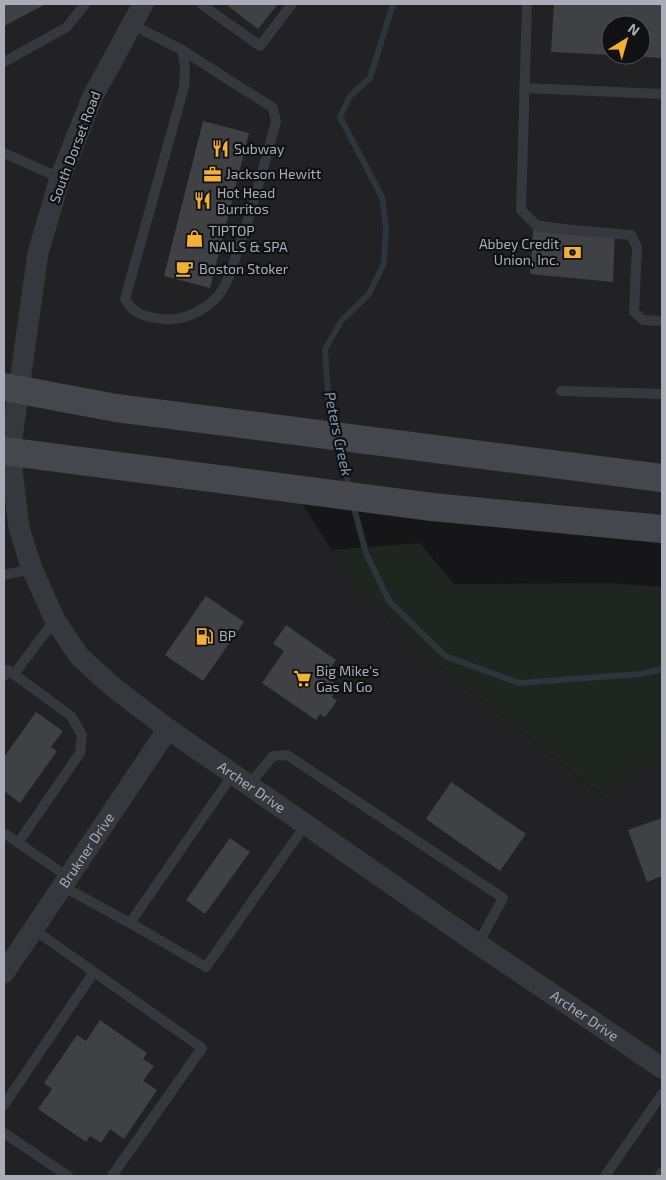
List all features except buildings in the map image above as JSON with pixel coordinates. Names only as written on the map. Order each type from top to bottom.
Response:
[{"type":"main road","points":[[11,388],[116,408],[662,478]]},
{"type":"main road","points":[[7,452],[432,507],[662,529]]},
{"type":"street","name":"South Dorset Road","points":[[11,388],[38,253],[60,178],[92,96],[143,4]]},
{"type":"street","name":"Archer Drive","points":[[11,388],[7,452],[18,528],[32,569],[55,620],[79,656],[113,687],[168,729],[478,944],[662,1068]]},
{"type":"street","name":"Brukner Drive","points":[[4,972],[168,729]]},
{"type":"lane","points":[[4,62],[66,26],[86,4]]},
{"type":"lane","points":[[201,4],[260,46],[292,4]]},
{"type":"lane","points":[[527,4],[521,210],[538,227],[631,235],[637,247],[634,312],[643,320],[662,321]]},
{"type":"lane","points":[[131,24],[182,50],[274,108],[276,122],[250,216],[229,276],[218,295],[196,312],[174,320],[138,313],[130,309],[125,299],[184,87],[185,67],[182,50]]},
{"type":"lane","points":[[524,88],[662,94]]},
{"type":"lane","points":[[4,153],[60,178]]},
{"type":"lane","points":[[561,391],[662,394]]},
{"type":"lane","points":[[4,575],[32,569]]},
{"type":"lane","points":[[18,842],[80,753],[82,735],[71,716],[9,675],[55,620]]},
{"type":"lane","points":[[130,923],[241,780],[273,756],[287,755],[503,898],[478,944]]},
{"type":"lane","points":[[4,833],[18,842],[65,881],[130,923],[206,967],[306,824]]},
{"type":"lane","points":[[33,929],[202,1048],[112,1176]]},
{"type":"lane","points":[[4,1105],[94,972]]},
{"type":"lane","points":[[606,1176],[662,1094]]},
{"type":"lane","points":[[4,1133],[68,1176]]},
{"type":"lane","points":[[660,1176],[662,1172]]},
{"type":"shaded area","points":[[4,4],[662,4],[662,529],[293,489],[352,582],[434,662],[604,798],[662,756],[662,1176],[4,1176]]},
{"type":"shaded area","points":[[420,543],[454,584],[611,583],[662,587],[662,756],[605,798],[434,662],[352,582],[332,550]]},
{"type":"waterway","name":"Peters Creek","points":[[334,429],[329,407],[325,349],[342,320],[369,294],[384,263],[386,227],[382,197],[340,117],[350,96],[370,78],[393,4]]},
{"type":"waterway","name":"Peters Creek","points":[[338,443],[350,489]]},
{"type":"waterway","name":"Peters Creek","points":[[353,504],[366,553],[389,601],[445,656],[519,683],[641,674],[662,669]]},
{"type":"place","name":"Subway","points":[[220,149]]},
{"type":"place","name":"Jackson Hewitt","points":[[212,174]]},
{"type":"place","name":"Hot Head Burritos","points":[[203,201]]},
{"type":"place","name":"TIPTOP NAILS & SPA","points":[[195,239]]},
{"type":"place","name":"Abbey Credit Union, Inc.","points":[[573,252]]},
{"type":"place","name":"Boston Stoker","points":[[185,269]]},
{"type":"place","name":"BP","points":[[205,636]]},
{"type":"place","name":"Big Mike's Gas N Go","points":[[302,679]]}]
